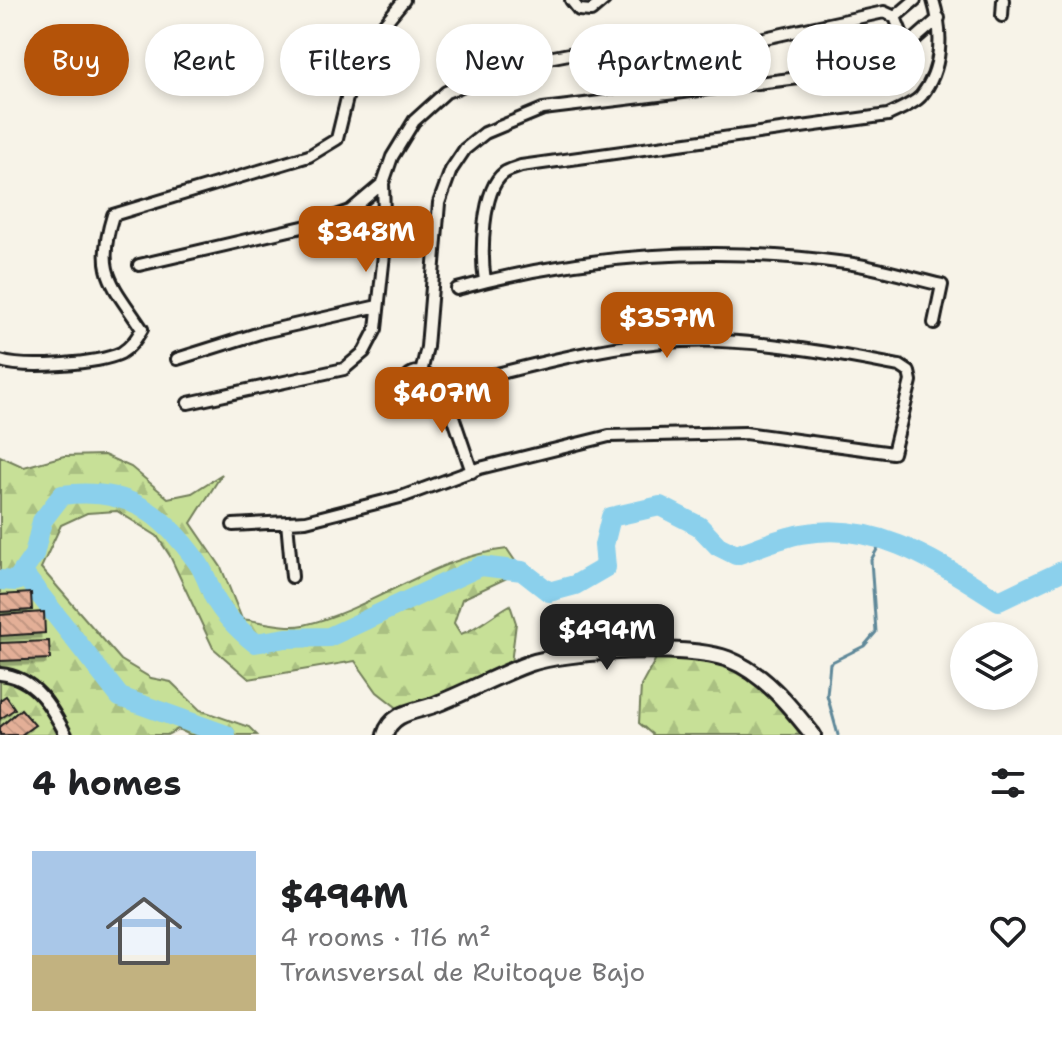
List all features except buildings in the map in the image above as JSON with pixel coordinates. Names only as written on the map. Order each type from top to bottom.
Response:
[{"type":"street","points":[[0,361],[82,361],[119,354],[134,344],[142,329],[103,268],[105,241],[113,215],[309,156],[337,139],[357,57],[404,0]]},
{"type":"street","points":[[571,0],[579,10],[591,11],[604,0]]},
{"type":"street","points":[[895,17],[915,0]]},
{"type":"street","points":[[485,281],[481,252],[492,191],[502,174],[521,166],[888,115],[920,98],[940,55],[939,18],[933,0]]},
{"type":"street","points":[[1002,16],[1003,0]]},
{"type":"street","points":[[188,403],[344,369],[364,352],[376,329],[385,245],[383,183],[392,157],[414,121],[446,92],[522,63],[595,49],[755,40],[884,12],[895,17],[898,24]]},
{"type":"street","points":[[925,29],[939,18]]},
{"type":"street","points":[[421,373],[427,347],[439,203],[451,170],[465,149],[485,133],[543,109],[787,79]]},
{"type":"street","points":[[139,265],[307,226],[350,211],[383,183]]},
{"type":"street","points":[[457,289],[612,258],[718,253],[848,263],[942,285],[934,323]]},
{"type":"street","points":[[177,359],[263,332],[378,306]]},
{"type":"street","points":[[233,525],[287,522],[376,504],[472,472],[609,436],[745,433],[893,453],[911,381],[909,372],[900,366],[830,353],[729,341],[681,341],[555,359],[432,390],[422,400],[408,396],[404,383],[408,377],[421,373],[427,376],[432,390]]},
{"type":"street","points":[[443,387],[472,472]]},
{"type":"street","points":[[287,522],[292,577]]},
{"type":"street","points":[[385,735],[403,713],[432,706],[530,664],[569,654],[657,652],[725,658],[748,669],[772,687],[813,735]]},
{"type":"street","points":[[0,674],[18,676],[38,690],[66,735]]},
{"type":"green space","points":[[104,455],[131,467],[168,498],[192,493],[222,474],[191,523],[221,567],[242,619],[304,625],[355,607],[454,562],[507,549],[522,571],[462,599],[454,623],[461,634],[510,605],[516,623],[511,663],[466,694],[405,714],[377,692],[355,661],[249,679],[213,648],[170,556],[157,536],[117,511],[87,513],[61,525],[41,568],[121,660],[151,678],[171,682],[200,710],[249,727],[257,735],[190,735],[178,729],[167,735],[0,735],[0,456],[24,467],[64,456]]},
{"type":"green space","points":[[659,653],[699,654],[751,670],[815,735],[653,735],[639,723],[641,686]]},
{"type":"waterway","points":[[0,580],[16,581],[34,555],[42,521],[62,495],[85,493],[124,499],[140,506],[170,529],[198,563],[227,616],[255,643],[286,638],[329,637],[481,566],[522,571],[549,592],[575,585],[606,567],[604,545],[611,517],[660,506],[699,526],[718,546],[736,555],[801,534],[829,531],[881,539],[929,559],[999,601],[1062,571]]},
{"type":"waterway","points":[[838,735],[827,695],[830,663],[864,646],[876,632],[871,560],[879,546],[892,542]]},
{"type":"waterway","points":[[22,572],[120,697],[226,735]]}]
